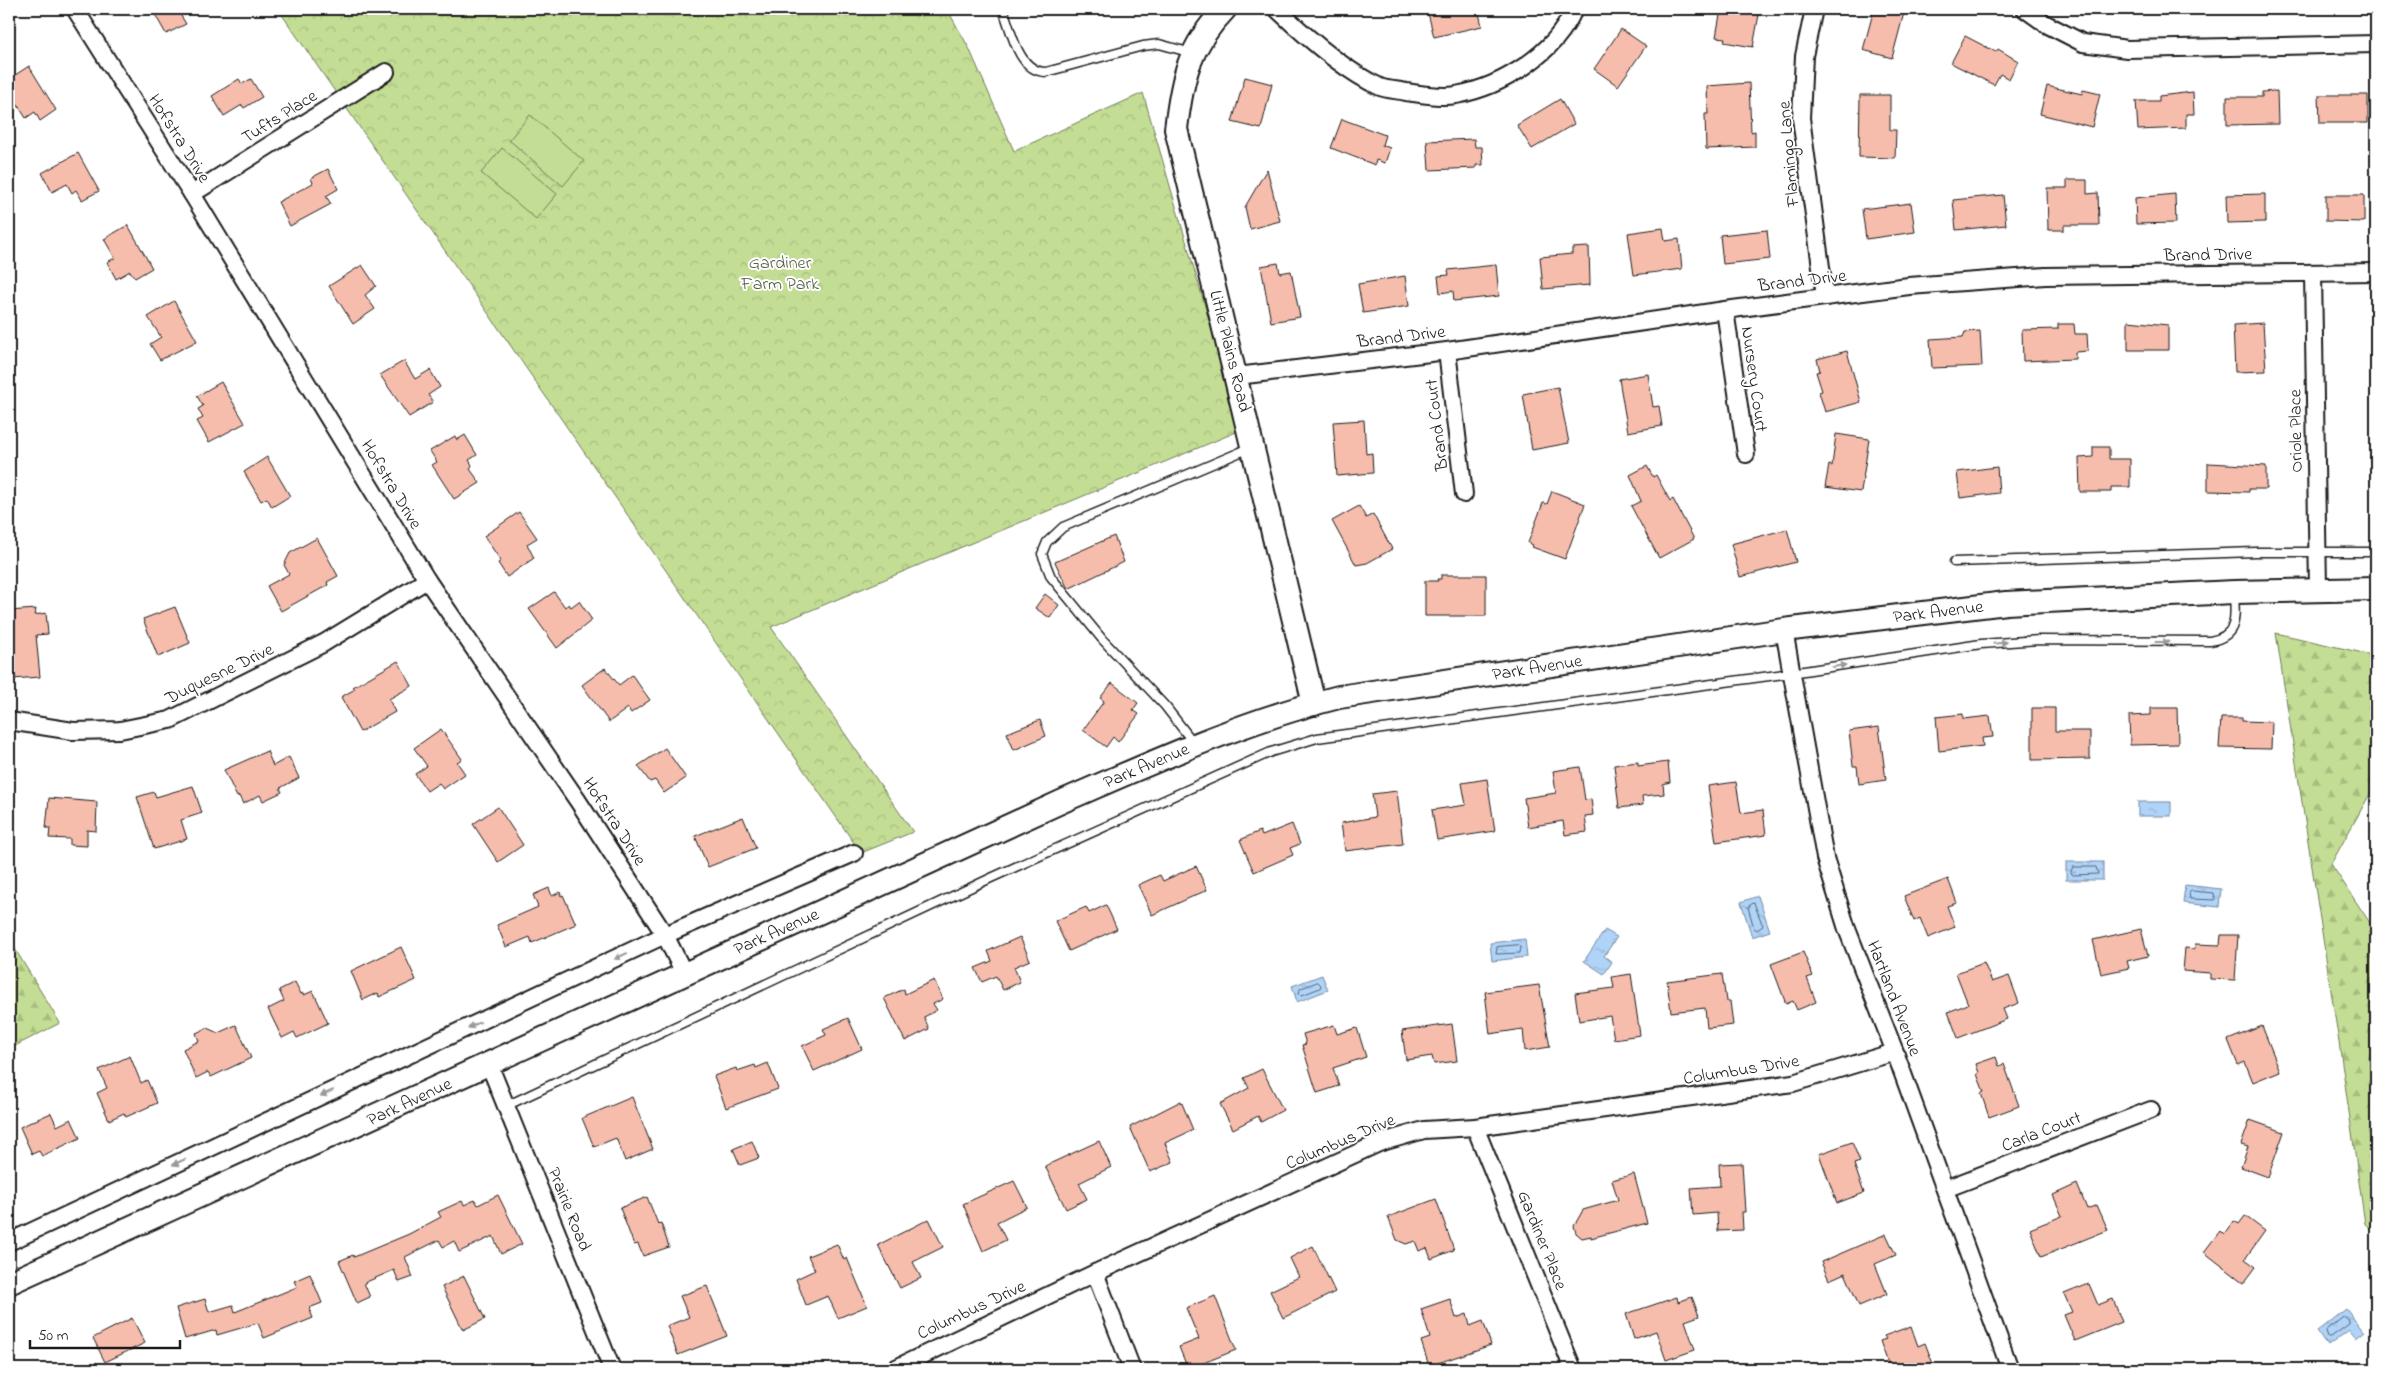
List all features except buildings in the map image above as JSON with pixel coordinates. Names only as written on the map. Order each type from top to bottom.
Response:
[{"type":"main road","name":"Little Plains Road","points":[[1225,9],[1200,39],[1181,85],[1176,129],[1254,446],[1314,704]]},
{"type":"main road","name":"Park Avenue","points":[[9,1283],[684,973],[1194,744],[1314,704],[1339,697],[1784,630],[2006,603],[2234,592],[2376,589]]},
{"type":"street","name":"Hofstra Drive","points":[[75,9],[192,194],[427,580],[578,801],[665,935],[684,973]]},
{"type":"street","points":[[1278,9],[1300,30],[1342,63],[1381,87],[1420,94],[1455,95],[1502,80],[1538,58],[1569,21],[1574,9]]},
{"type":"street","name":"Flamingo Lane","points":[[1814,9],[1804,56],[1801,118],[1825,297]]},
{"type":"street","points":[[2025,9],[2046,24],[2083,43],[2127,49],[2376,44]]},
{"type":"street","name":"Tufts Place","points":[[192,194],[386,72]]},
{"type":"street","name":"Brand Drive","points":[[1237,376],[1447,351],[1725,310],[1909,286],[2045,276],[2376,272]]},
{"type":"street","name":"Oriole Place","points":[[2313,273],[2318,589]]},
{"type":"street","name":"Nursery Court","points":[[1725,310],[1746,454]]},
{"type":"street","name":"Brand Court","points":[[1447,351],[1464,494]]},
{"type":"street","name":"Duquesne Drive","points":[[9,721],[73,731],[120,730],[170,720],[324,644],[427,580]]},
{"type":"street","name":"Hartland Avenue","points":[[1784,630],[1825,858],[1847,929],[1895,1052],[2010,1369]]},
{"type":"street","points":[[9,1242],[665,935],[854,853]]},
{"type":"street","name":"Columbus Drive","points":[[894,1369],[1095,1273],[1379,1143],[1424,1130],[1475,1126],[1794,1083],[1895,1052]]},
{"type":"street","name":"Prairie Road","points":[[489,1064],[612,1369]]},
{"type":"street","name":"Carla Court","points":[[1945,1189],[2151,1110]]},
{"type":"street","name":"Gardiner Place","points":[[1475,1126],[1573,1369]]},
{"type":"street","points":[[1095,1273],[1132,1369]]},
{"type":"lane","points":[[1002,9],[1022,57],[1028,67],[1038,72],[1046,72],[1143,46],[1159,44],[1194,54]]},
{"type":"lane","points":[[1194,744],[1165,706],[1102,639],[1051,577],[1042,554],[1047,542],[1063,527],[1254,446]]},
{"type":"lane","points":[[1954,562],[2256,552],[2317,554],[2376,552]]},
{"type":"lane","points":[[506,1106],[991,878],[1271,752],[1317,738],[1791,673],[1981,644],[2039,640],[2215,640],[2227,635],[2235,622],[2234,592]]},
{"type":"green space","name":"Gardiner Farm Park","points":[[278,9],[947,9],[969,48],[1014,151],[1143,93],[1241,430],[771,627],[913,832],[861,853]]},
{"type":"green space","points":[[530,115],[584,161],[563,186],[509,140]]},
{"type":"green space","points":[[502,148],[557,194],[536,219],[481,173]]},
{"type":"green space","points":[[2276,633],[2376,656],[2376,783],[2331,864],[2376,932],[2376,1233],[2365,1224]]},
{"type":"green space","points":[[9,939],[60,1023],[9,1049]]},
{"type":"water","points":[[2138,802],[2171,802],[2171,816],[2138,816]]},
{"type":"water","points":[[2066,862],[2103,862],[2103,880],[2066,880]]},
{"type":"water","points":[[2185,885],[2221,889],[2219,907],[2183,903]]},
{"type":"water","points":[[1758,896],[1770,931],[1752,937],[1741,902]]},
{"type":"water","points":[[1605,930],[1617,937],[1604,956],[1612,962],[1604,974],[1584,961]]},
{"type":"water","points":[[1525,939],[1527,957],[1492,961],[1490,943]]},
{"type":"water","points":[[1322,975],[1328,990],[1297,1002],[1292,986]]},
{"type":"water","points":[[2346,1309],[2364,1332],[2356,1338],[2349,1330],[2328,1346],[2317,1332]]}]
